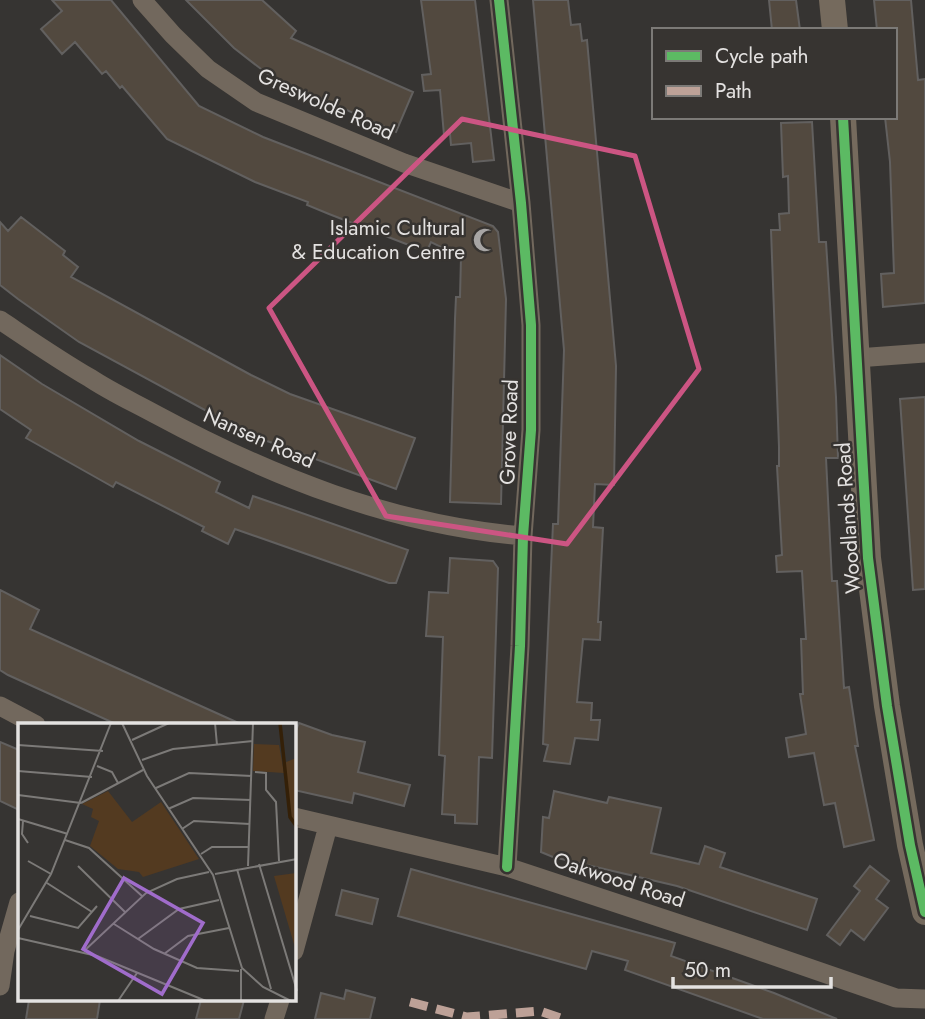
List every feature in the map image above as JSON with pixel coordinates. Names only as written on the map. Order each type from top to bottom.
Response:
[{"type":"street","name":"Greswolde Road","points":[[142,0],[208,69],[256,102],[404,163],[522,203]]},
{"type":"street","name":"Grove Road","points":[[499,0],[522,203],[531,325],[531,430],[523,536],[520,646],[507,867]]},
{"type":"street","points":[[832,0],[835,28]]},
{"type":"street","name":"Woodlands Road","points":[[843,119],[868,558],[887,706],[908,832],[925,912]]},
{"type":"street","name":"Nansen Road","points":[[0,320],[92,380],[215,446],[328,494],[475,532],[523,536]]},
{"type":"street","points":[[857,358],[925,354]]},
{"type":"street","points":[[0,706],[32,723]]},
{"type":"street","name":"Oakwood Road","points":[[296,818],[507,867],[896,998],[925,999]]},
{"type":"street","points":[[296,944],[328,826]]},
{"type":"street","points":[[0,986],[5,951],[18,906]]},
{"type":"street","points":[[274,1019],[279,1002]]},
{"type":"highlighted area","points":[[462,119],[635,156],[699,369],[567,544],[386,516],[269,308]]},
{"type":"building","points":[[52,0],[111,0],[199,106],[263,137],[493,226],[498,232],[506,299],[501,504],[450,502],[455,319],[456,297],[460,297],[461,257],[431,242],[427,251],[419,249],[329,214],[167,139],[122,86],[120,88],[106,71],[102,74],[75,42],[62,54],[41,29],[62,11]]},
{"type":"building","points":[[186,0],[262,0],[296,31],[291,38],[413,92],[396,132],[270,76],[234,48]]},
{"type":"building","points":[[421,0],[475,0],[494,160],[473,162],[471,143],[451,145],[450,134],[444,135],[440,90],[424,91],[422,75],[431,74]]},
{"type":"building","points":[[533,0],[568,0],[571,25],[580,24],[582,41],[587,40],[616,366],[614,485],[595,484],[593,527],[603,528],[598,622],[601,622],[600,640],[583,639],[577,702],[592,703],[591,720],[600,720],[598,740],[575,738],[570,764],[544,761],[548,745],[543,744],[553,524],[558,524],[564,350]]},
{"type":"building","points":[[769,0],[796,0],[800,28],[772,28]]},
{"type":"building","points":[[874,0],[911,0],[918,80],[925,79],[925,303],[883,307],[881,274],[894,273],[890,162],[885,119],[897,119],[897,28],[877,28]]},
{"type":"building","points":[[812,122],[819,242],[826,242],[836,397],[838,458],[826,458],[832,581],[837,581],[844,688],[849,687],[858,746],[855,746],[874,840],[844,847],[835,803],[824,805],[814,753],[789,757],[786,738],[806,734],[800,694],[803,694],[801,639],[806,639],[802,571],[777,572],[776,556],[782,555],[771,230],[780,230],[779,214],[789,213],[788,176],[783,177],[781,123]]},
{"type":"building","points":[[21,217],[65,251],[63,255],[78,267],[71,277],[290,394],[415,438],[396,489],[251,435],[79,342],[18,299],[0,285],[0,222],[8,231]]},
{"type":"building","points":[[0,355],[42,384],[139,441],[220,482],[216,492],[249,508],[253,496],[408,550],[396,583],[389,583],[235,529],[228,544],[202,531],[204,527],[116,482],[113,487],[26,438],[31,430],[0,409]]},
{"type":"building","points":[[925,397],[925,589],[913,590],[900,399]]},
{"type":"building","points":[[450,558],[493,561],[498,568],[492,758],[479,757],[477,824],[455,823],[455,815],[442,814],[445,756],[439,755],[443,637],[426,636],[429,592],[448,593]]},
{"type":"building","points":[[0,590],[39,610],[30,629],[239,723],[114,723],[0,670]]},
{"type":"building","points":[[299,723],[332,735],[365,742],[358,772],[410,785],[404,806],[354,793],[352,803],[296,790],[296,731]]},
{"type":"building","points":[[0,742],[18,750],[18,810],[0,801]]},
{"type":"building","points":[[554,791],[607,803],[609,797],[661,808],[651,853],[699,864],[705,846],[725,853],[720,867],[817,899],[807,930],[677,886],[541,852],[543,817],[549,818]]},
{"type":"building","points":[[870,866],[889,881],[876,899],[888,908],[864,940],[851,930],[840,945],[827,935],[860,891],[854,886]]},
{"type":"building","points":[[411,869],[675,943],[671,956],[837,1019],[763,1019],[625,970],[628,961],[592,951],[586,969],[398,916]]},
{"type":"building","points":[[342,890],[378,899],[372,924],[336,915]]},
{"type":"building","points":[[346,990],[375,998],[370,1019],[315,1019],[321,993],[344,999]]},
{"type":"building","points":[[29,1002],[100,1002],[97,1019],[26,1019]]},
{"type":"building","points":[[200,1002],[243,1002],[239,1019],[196,1019]]},
{"type":"marked path","points":[[410,1002],[467,1017],[540,1011],[563,1019]]},
{"type":"cycle path","points":[[499,0],[531,325],[531,430],[523,536],[520,646],[507,867]]},
{"type":"cycle path","points":[[843,119],[868,558],[887,706],[910,845],[925,912]]},
{"type":"place","name":"Islamic Cultural & Education Centre","points":[[485,240]]}]
